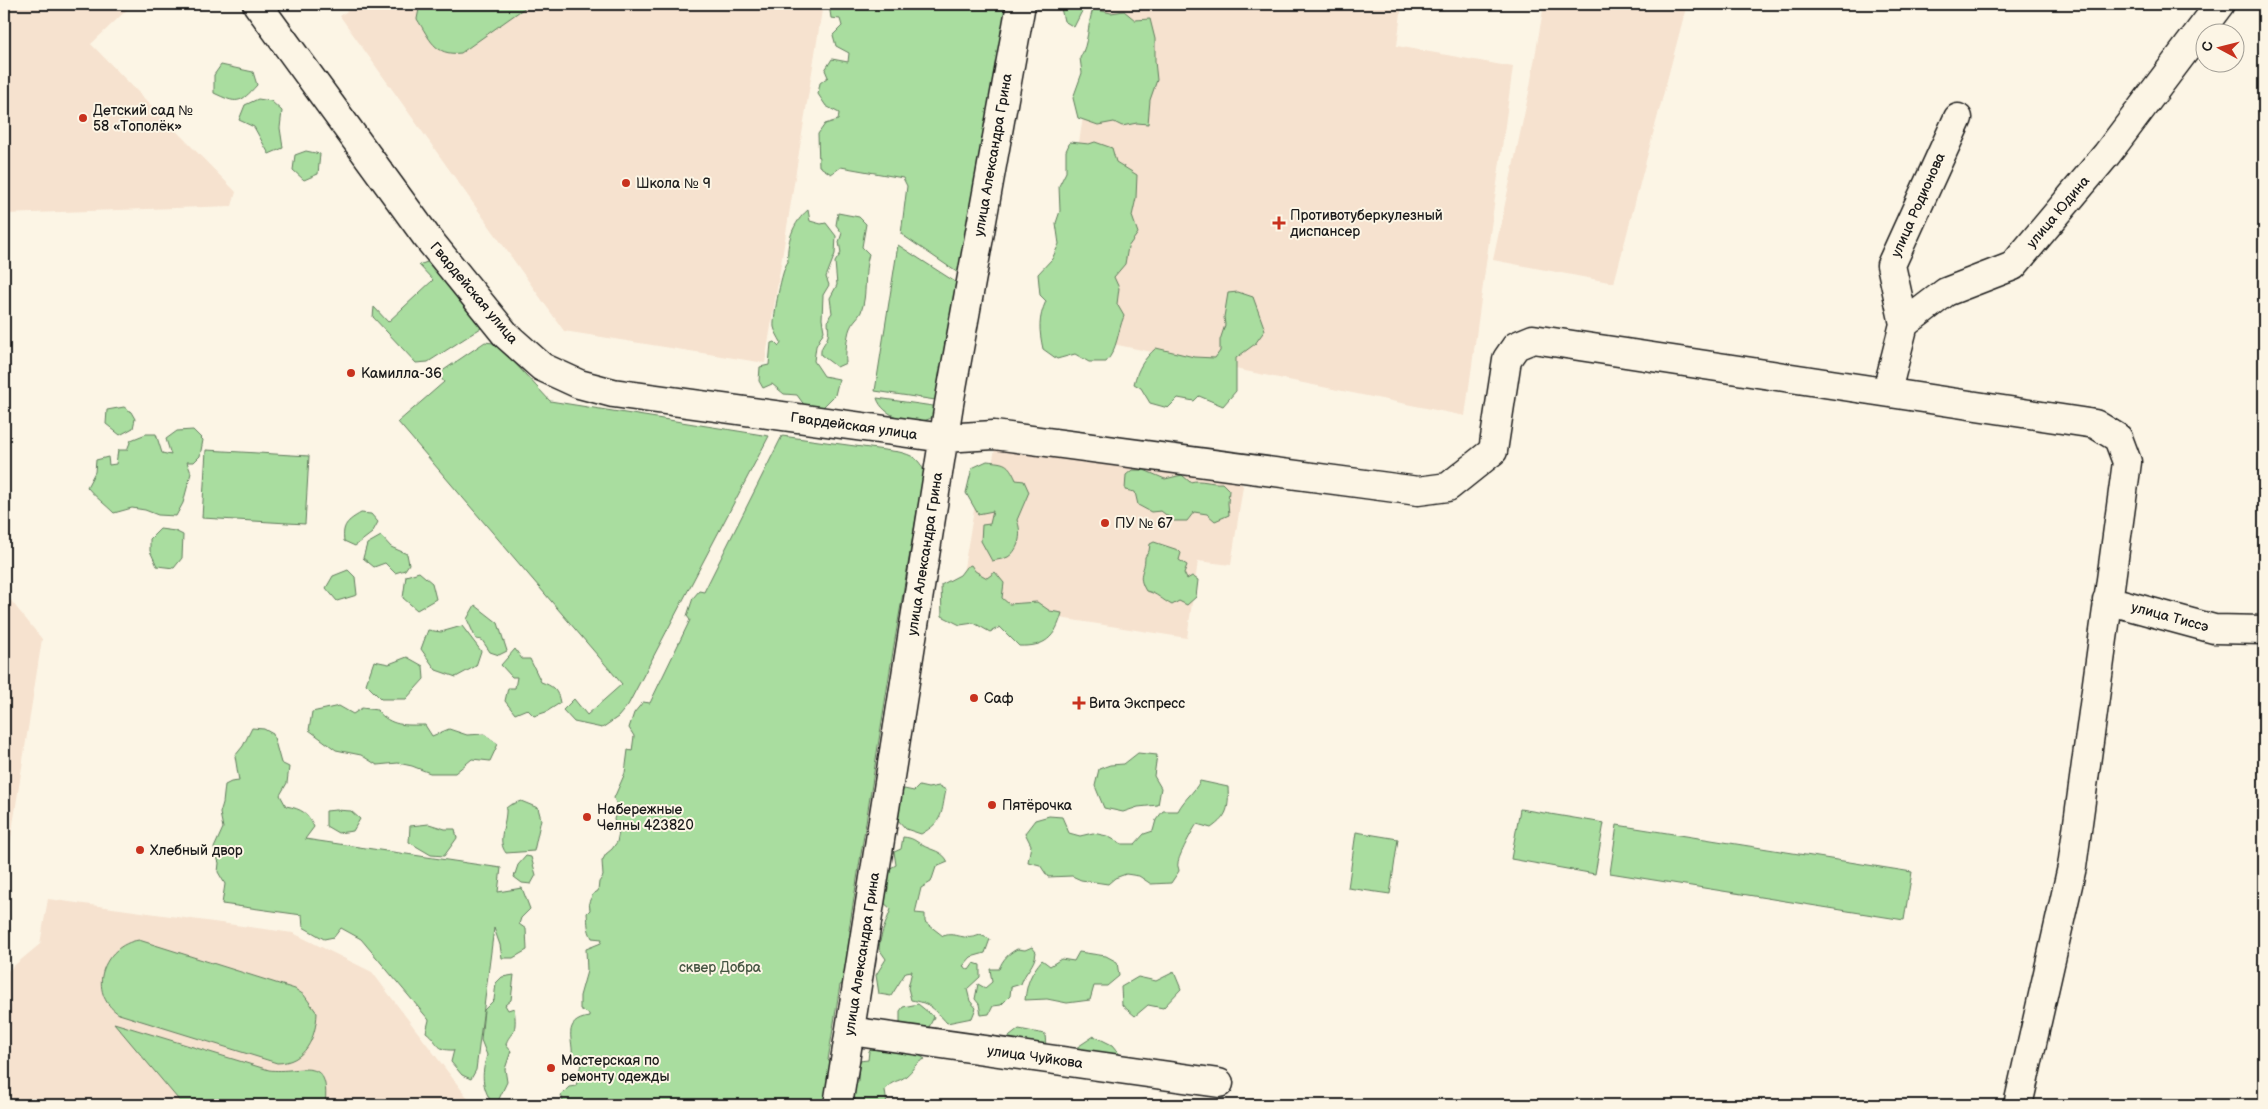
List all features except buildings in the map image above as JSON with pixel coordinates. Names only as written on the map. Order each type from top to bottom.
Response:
[{"type":"street","name":"Гвардейская улица","points":[[257,4],[426,236],[506,335],[542,367],[579,384],[613,393],[944,438],[994,435],[1418,491],[1448,487],[1493,451],[1507,359],[1516,346],[1532,340],[1887,391],[2095,424],[2118,438],[2127,462],[2072,867],[2018,1105]]},
{"type":"street","name":"улица Александра Грина","points":[[838,1105],[944,438],[998,122],[1021,4]]},
{"type":"street","name":"улица Юдина","points":[[1904,324],[1946,292],[2012,266],[2107,154],[2220,4]]},
{"type":"street","name":"улица Родионова","points":[[1904,324],[1891,265],[1958,118]]},
{"type":"street","points":[[1887,391],[1904,324]]},
{"type":"street","name":"улица Тиссэ","points":[[2107,600],[2214,629],[2264,630]]},
{"type":"street","name":"улица Чуйкова","points":[[850,1031],[1219,1084]]},
{"type":"shaded area","name":"Детский сад № 58 «Тополёк»","points":[[4,4],[133,4],[91,44],[236,192],[232,206],[4,214]]},
{"type":"shaded area","name":"Школа № 9","points":[[357,4],[823,4],[765,363],[564,331],[340,16]]},
{"type":"shaded area","name":"Противотуберкулезный диспансер","points":[[1101,4],[1402,4],[1397,46],[1513,67],[1465,416],[1049,331]]},
{"type":"shaded area","points":[[1544,4],[1687,4],[1614,283],[1493,260],[1529,92]]},
{"type":"shaded area","name":"ПУ № 67","points":[[996,444],[1238,480],[1243,486],[1231,565],[1198,561],[1187,638],[958,602],[982,464],[992,464]]},
{"type":"shaded area","points":[[4,592],[42,639],[4,882]]},
{"type":"shaded area","points":[[48,899],[293,933],[372,972],[473,1105],[4,1105],[4,974],[40,944]]},
{"type":"green space","points":[[420,4],[530,4],[461,53],[452,53],[439,49],[430,39],[417,19]]},
{"type":"green space","points":[[829,4],[1009,4],[961,275],[901,234],[907,186],[903,178],[841,167],[831,174],[819,166],[818,134],[825,124],[838,120],[839,113],[826,106],[818,94],[820,83],[828,77],[825,70],[832,59],[848,62],[849,53],[836,46],[833,35],[842,26],[840,19],[831,18]]},
{"type":"green space","points":[[1060,4],[1089,4],[1081,13],[1074,27],[1064,21]]},
{"type":"green space","points":[[1093,9],[1111,13],[1124,11],[1135,20],[1150,19],[1155,39],[1157,80],[1150,100],[1148,124],[1137,123],[1122,126],[1114,122],[1098,125],[1078,118],[1073,98],[1082,73],[1080,58],[1085,46]]},
{"type":"green space","points":[[221,65],[253,72],[257,85],[246,96],[238,100],[228,99],[214,93],[214,75]]},
{"type":"green space","points":[[258,99],[271,101],[282,111],[280,128],[283,148],[269,154],[254,127],[239,120],[245,105]]},
{"type":"green space","points":[[1070,142],[1089,144],[1095,142],[1112,148],[1116,162],[1137,175],[1136,198],[1132,216],[1138,233],[1128,247],[1125,264],[1114,277],[1119,288],[1117,304],[1124,316],[1115,346],[1106,362],[1089,362],[1075,354],[1057,359],[1043,349],[1040,319],[1046,301],[1040,295],[1038,274],[1052,259],[1059,244],[1056,223],[1060,211],[1059,186],[1066,172],[1066,151]]},
{"type":"green space","points":[[306,151],[320,154],[318,174],[304,180],[293,170],[295,155]]},
{"type":"green space","points":[[808,210],[810,221],[821,224],[826,223],[836,236],[835,254],[826,277],[829,285],[823,295],[822,319],[824,331],[816,346],[814,361],[824,376],[839,379],[835,395],[823,407],[805,406],[797,395],[784,394],[772,384],[763,388],[759,381],[760,367],[769,365],[771,343],[775,342],[779,346],[781,342],[774,327],[778,293],[788,262],[789,240],[798,221]]},
{"type":"green space","points":[[838,213],[859,217],[866,224],[862,247],[869,254],[863,305],[861,312],[849,331],[846,345],[846,363],[837,367],[821,355],[821,352],[828,336],[828,321],[832,313],[830,298],[837,285],[835,262],[841,253],[839,242],[842,233],[836,225]]},
{"type":"green space","points":[[898,245],[960,285],[942,401],[875,391]]},
{"type":"green space","points":[[427,262],[433,263],[482,325],[481,328],[428,362],[416,363],[373,317],[374,307],[388,322],[433,280],[419,265]]},
{"type":"green space","points":[[1238,292],[1253,297],[1265,330],[1255,344],[1236,358],[1236,391],[1223,406],[1199,396],[1194,401],[1178,398],[1168,408],[1150,403],[1141,388],[1134,384],[1137,373],[1145,360],[1156,348],[1194,357],[1215,358],[1220,351],[1220,340],[1225,325],[1224,317],[1228,293]]},
{"type":"green space","points":[[485,342],[493,343],[500,347],[550,401],[769,436],[628,705],[618,717],[602,728],[574,722],[563,710],[574,699],[587,715],[622,684],[398,422],[444,382],[438,374]]},
{"type":"green space","points":[[877,398],[940,407],[934,416],[929,419],[922,421],[906,420],[885,410]]},
{"type":"green space","points":[[124,407],[131,412],[135,419],[133,428],[120,435],[106,424],[107,410]]},
{"type":"green space","points":[[193,430],[203,440],[200,456],[194,462],[187,462],[191,473],[183,503],[176,516],[158,515],[132,508],[114,513],[87,487],[95,472],[96,460],[108,457],[109,465],[116,464],[118,450],[127,450],[131,440],[146,434],[156,434],[162,453],[171,455],[166,439],[177,431]]},
{"type":"green space","name":"сквер Добра","points":[[782,436],[899,452],[915,458],[924,472],[894,645],[849,930],[855,937],[845,984],[840,985],[828,1060],[835,1068],[830,1105],[560,1105],[563,1100],[561,1095],[569,1087],[576,1086],[582,1059],[572,1056],[571,1032],[575,1023],[580,1019],[589,1017],[589,1014],[580,1009],[580,996],[587,971],[586,949],[601,943],[602,939],[592,938],[588,929],[587,913],[590,910],[589,902],[593,894],[598,891],[599,882],[603,876],[602,861],[617,842],[619,832],[616,829],[614,819],[618,808],[614,798],[625,773],[628,750],[632,751],[634,736],[629,728],[634,713],[643,702],[650,703],[690,620],[687,616],[693,598],[699,591],[704,592]]},
{"type":"green space","points":[[206,450],[309,456],[305,524],[202,518]]},
{"type":"green space","points":[[987,461],[1005,464],[1011,470],[1016,480],[1024,481],[1029,492],[1017,520],[1020,535],[1015,550],[1008,557],[992,561],[981,541],[982,525],[990,524],[993,511],[978,514],[966,493],[972,468]]},
{"type":"green space","points":[[1132,470],[1144,470],[1165,479],[1182,475],[1190,482],[1222,483],[1229,490],[1229,515],[1215,521],[1207,514],[1194,512],[1187,521],[1174,521],[1161,511],[1151,512],[1138,505],[1135,492],[1125,490],[1126,475]]},
{"type":"green space","points":[[361,513],[371,514],[378,522],[372,533],[355,546],[344,541],[344,531],[349,521]]},
{"type":"green space","points":[[160,529],[175,531],[183,535],[182,558],[174,568],[157,566],[150,551],[150,539]]},
{"type":"green space","points":[[381,536],[391,547],[407,554],[409,564],[405,570],[395,573],[385,563],[374,567],[363,558],[367,544]]},
{"type":"green space","points":[[1154,542],[1178,550],[1181,553],[1179,560],[1187,565],[1184,573],[1187,579],[1192,576],[1198,580],[1196,597],[1187,605],[1179,601],[1172,605],[1146,591],[1141,577],[1145,557],[1149,551],[1150,544]]},
{"type":"green space","points":[[971,565],[975,571],[987,578],[995,572],[1004,583],[1002,598],[1009,604],[1037,602],[1050,611],[1062,613],[1052,635],[1036,645],[1019,646],[1000,627],[990,632],[974,623],[960,625],[942,616],[941,585],[960,575],[966,567]]},
{"type":"green space","points":[[348,570],[355,577],[357,595],[337,601],[326,588],[333,576]]},
{"type":"green space","points":[[419,572],[432,583],[436,599],[417,610],[403,598],[406,576]]},
{"type":"green space","points":[[475,605],[498,623],[507,651],[499,655],[490,652],[482,640],[476,639],[467,619]]},
{"type":"green space","points":[[462,626],[481,651],[476,666],[456,677],[436,670],[421,649],[428,630],[441,632]]},
{"type":"green space","points":[[515,649],[522,659],[530,659],[541,682],[554,689],[560,703],[546,712],[534,716],[527,709],[515,714],[505,701],[508,688],[515,688],[517,677],[512,677],[501,665]]},
{"type":"green space","points":[[407,657],[423,666],[424,679],[406,699],[381,699],[366,684],[374,661],[389,664]]},
{"type":"green space","points":[[339,706],[353,714],[362,708],[377,710],[388,720],[399,724],[425,725],[432,736],[449,729],[467,735],[484,734],[498,744],[490,761],[472,759],[455,773],[430,773],[398,763],[377,765],[361,755],[336,750],[309,730],[312,712]]},
{"type":"green space","points":[[252,728],[264,729],[273,734],[281,763],[289,767],[287,783],[280,795],[286,806],[304,812],[312,822],[314,827],[305,839],[501,868],[498,892],[522,888],[530,909],[521,918],[519,924],[526,929],[527,950],[513,958],[502,958],[494,928],[476,1070],[471,1079],[462,1075],[451,1062],[454,1050],[443,1049],[426,1032],[429,1020],[361,939],[341,928],[334,937],[324,939],[303,927],[302,915],[222,904],[225,884],[218,872],[219,863],[214,848],[223,828],[220,813],[225,785],[239,781],[235,756],[243,746]]},
{"type":"green space","points":[[1138,753],[1157,755],[1154,776],[1161,788],[1158,805],[1138,807],[1123,812],[1104,808],[1095,786],[1099,769],[1110,765],[1124,764]]},
{"type":"green space","points":[[1200,781],[1228,787],[1228,806],[1221,819],[1211,828],[1197,824],[1180,855],[1179,871],[1171,883],[1151,884],[1139,876],[1126,874],[1115,878],[1108,884],[1081,880],[1072,876],[1048,877],[1040,865],[1028,862],[1031,845],[1025,833],[1035,820],[1049,816],[1062,817],[1069,833],[1080,836],[1093,833],[1107,836],[1122,844],[1135,844],[1144,834],[1153,831],[1156,820],[1163,811],[1178,811]]},
{"type":"green space","points":[[919,786],[928,788],[939,786],[946,790],[942,811],[938,820],[921,834],[906,829],[897,819],[897,797],[904,789],[914,791]]},
{"type":"green space","points":[[521,801],[538,808],[541,819],[534,851],[506,853],[503,848],[502,837],[506,808]]},
{"type":"green space","points":[[1520,809],[1604,823],[1595,874],[1511,859]]},
{"type":"green space","points":[[326,811],[351,811],[360,819],[353,831],[338,833],[326,826]]},
{"type":"green space","points":[[429,824],[445,829],[455,829],[457,838],[444,856],[431,855],[409,842],[410,826]]},
{"type":"green space","points":[[1617,825],[1912,872],[1904,920],[1610,873]]},
{"type":"green space","points":[[1356,832],[1398,839],[1390,894],[1348,888]]},
{"type":"green space","points":[[903,837],[940,853],[948,862],[936,867],[931,882],[921,888],[915,913],[925,914],[925,922],[943,936],[974,937],[980,935],[990,939],[985,953],[971,957],[963,966],[969,970],[974,963],[980,965],[980,977],[967,989],[970,1001],[976,1008],[972,1018],[947,1023],[932,1007],[911,1000],[908,988],[912,971],[906,972],[891,996],[879,994],[876,975],[886,959],[879,949],[891,909],[883,902],[888,889],[887,870],[896,865],[894,852],[901,849]]},
{"type":"green space","points":[[526,856],[531,857],[536,875],[531,884],[522,883],[514,877],[518,865]]},
{"type":"green space","points":[[139,940],[295,989],[304,995],[317,1013],[314,1031],[307,1047],[295,1059],[277,1063],[119,1014],[109,1005],[103,994],[101,983],[103,971],[108,960],[116,951],[126,944]]},
{"type":"green space","points":[[1032,947],[1036,952],[1035,957],[1021,984],[1011,987],[1010,996],[1001,1005],[993,1006],[989,1014],[981,1015],[979,1004],[975,999],[978,984],[985,988],[992,982],[990,969],[999,969],[1006,957],[1017,949],[1025,950]]},
{"type":"green space","points":[[1079,952],[1106,956],[1117,962],[1119,976],[1107,986],[1094,986],[1090,1000],[1067,1003],[1047,999],[1025,1000],[1030,978],[1042,960],[1050,966],[1061,959],[1074,961]]},
{"type":"green space","points":[[1174,972],[1181,989],[1163,1008],[1148,1005],[1135,1016],[1122,1005],[1121,987],[1138,977],[1156,981]]},
{"type":"green space","points":[[514,975],[511,1000],[505,1005],[508,1010],[514,1008],[515,1019],[514,1030],[506,1045],[511,1051],[505,1069],[507,1082],[498,1101],[490,1100],[483,1078],[487,1055],[481,1040],[484,1010],[494,1000],[496,983],[502,977]]},
{"type":"green space","points":[[918,1004],[934,1017],[928,1029],[900,1025],[900,1011],[903,1007]]},
{"type":"green space","points":[[114,1023],[269,1070],[302,1069],[318,1072],[323,1078],[326,1089],[325,1105],[183,1105]]},
{"type":"green space","points":[[1019,1029],[1045,1034],[1046,1047],[1005,1040]]},
{"type":"green space","points":[[1094,1036],[1112,1045],[1122,1057],[1090,1074],[1076,1048]]},
{"type":"green space","points":[[876,1043],[911,1050],[925,1059],[919,1062],[909,1074],[891,1084],[885,1090],[887,1105],[856,1105],[852,1092],[858,1082],[859,1061],[868,1060],[869,1051]]},
{"type":"place","name":"Детский сад № 58 «Тополёк»","points":[[83,118]]},
{"type":"place","name":"Школа № 9","points":[[626,183]]},
{"type":"place","name":"Противотуберкулезный диспансер","points":[[1279,223]]},
{"type":"place","name":"Камилла-36","points":[[351,373]]},
{"type":"place","name":"ПУ № 67","points":[[1105,523]]},
{"type":"place","name":"Саф","points":[[974,698]]},
{"type":"place","name":"Вита Экспресс","points":[[1079,703]]},
{"type":"place","name":"Пятёрочка","points":[[992,805]]},
{"type":"place","name":"Набережные Челны 423820","points":[[587,817]]},
{"type":"place","name":"Хлебный двор","points":[[140,850]]},
{"type":"place","name":"Мастерская по ремонту одежды","points":[[551,1068]]}]
